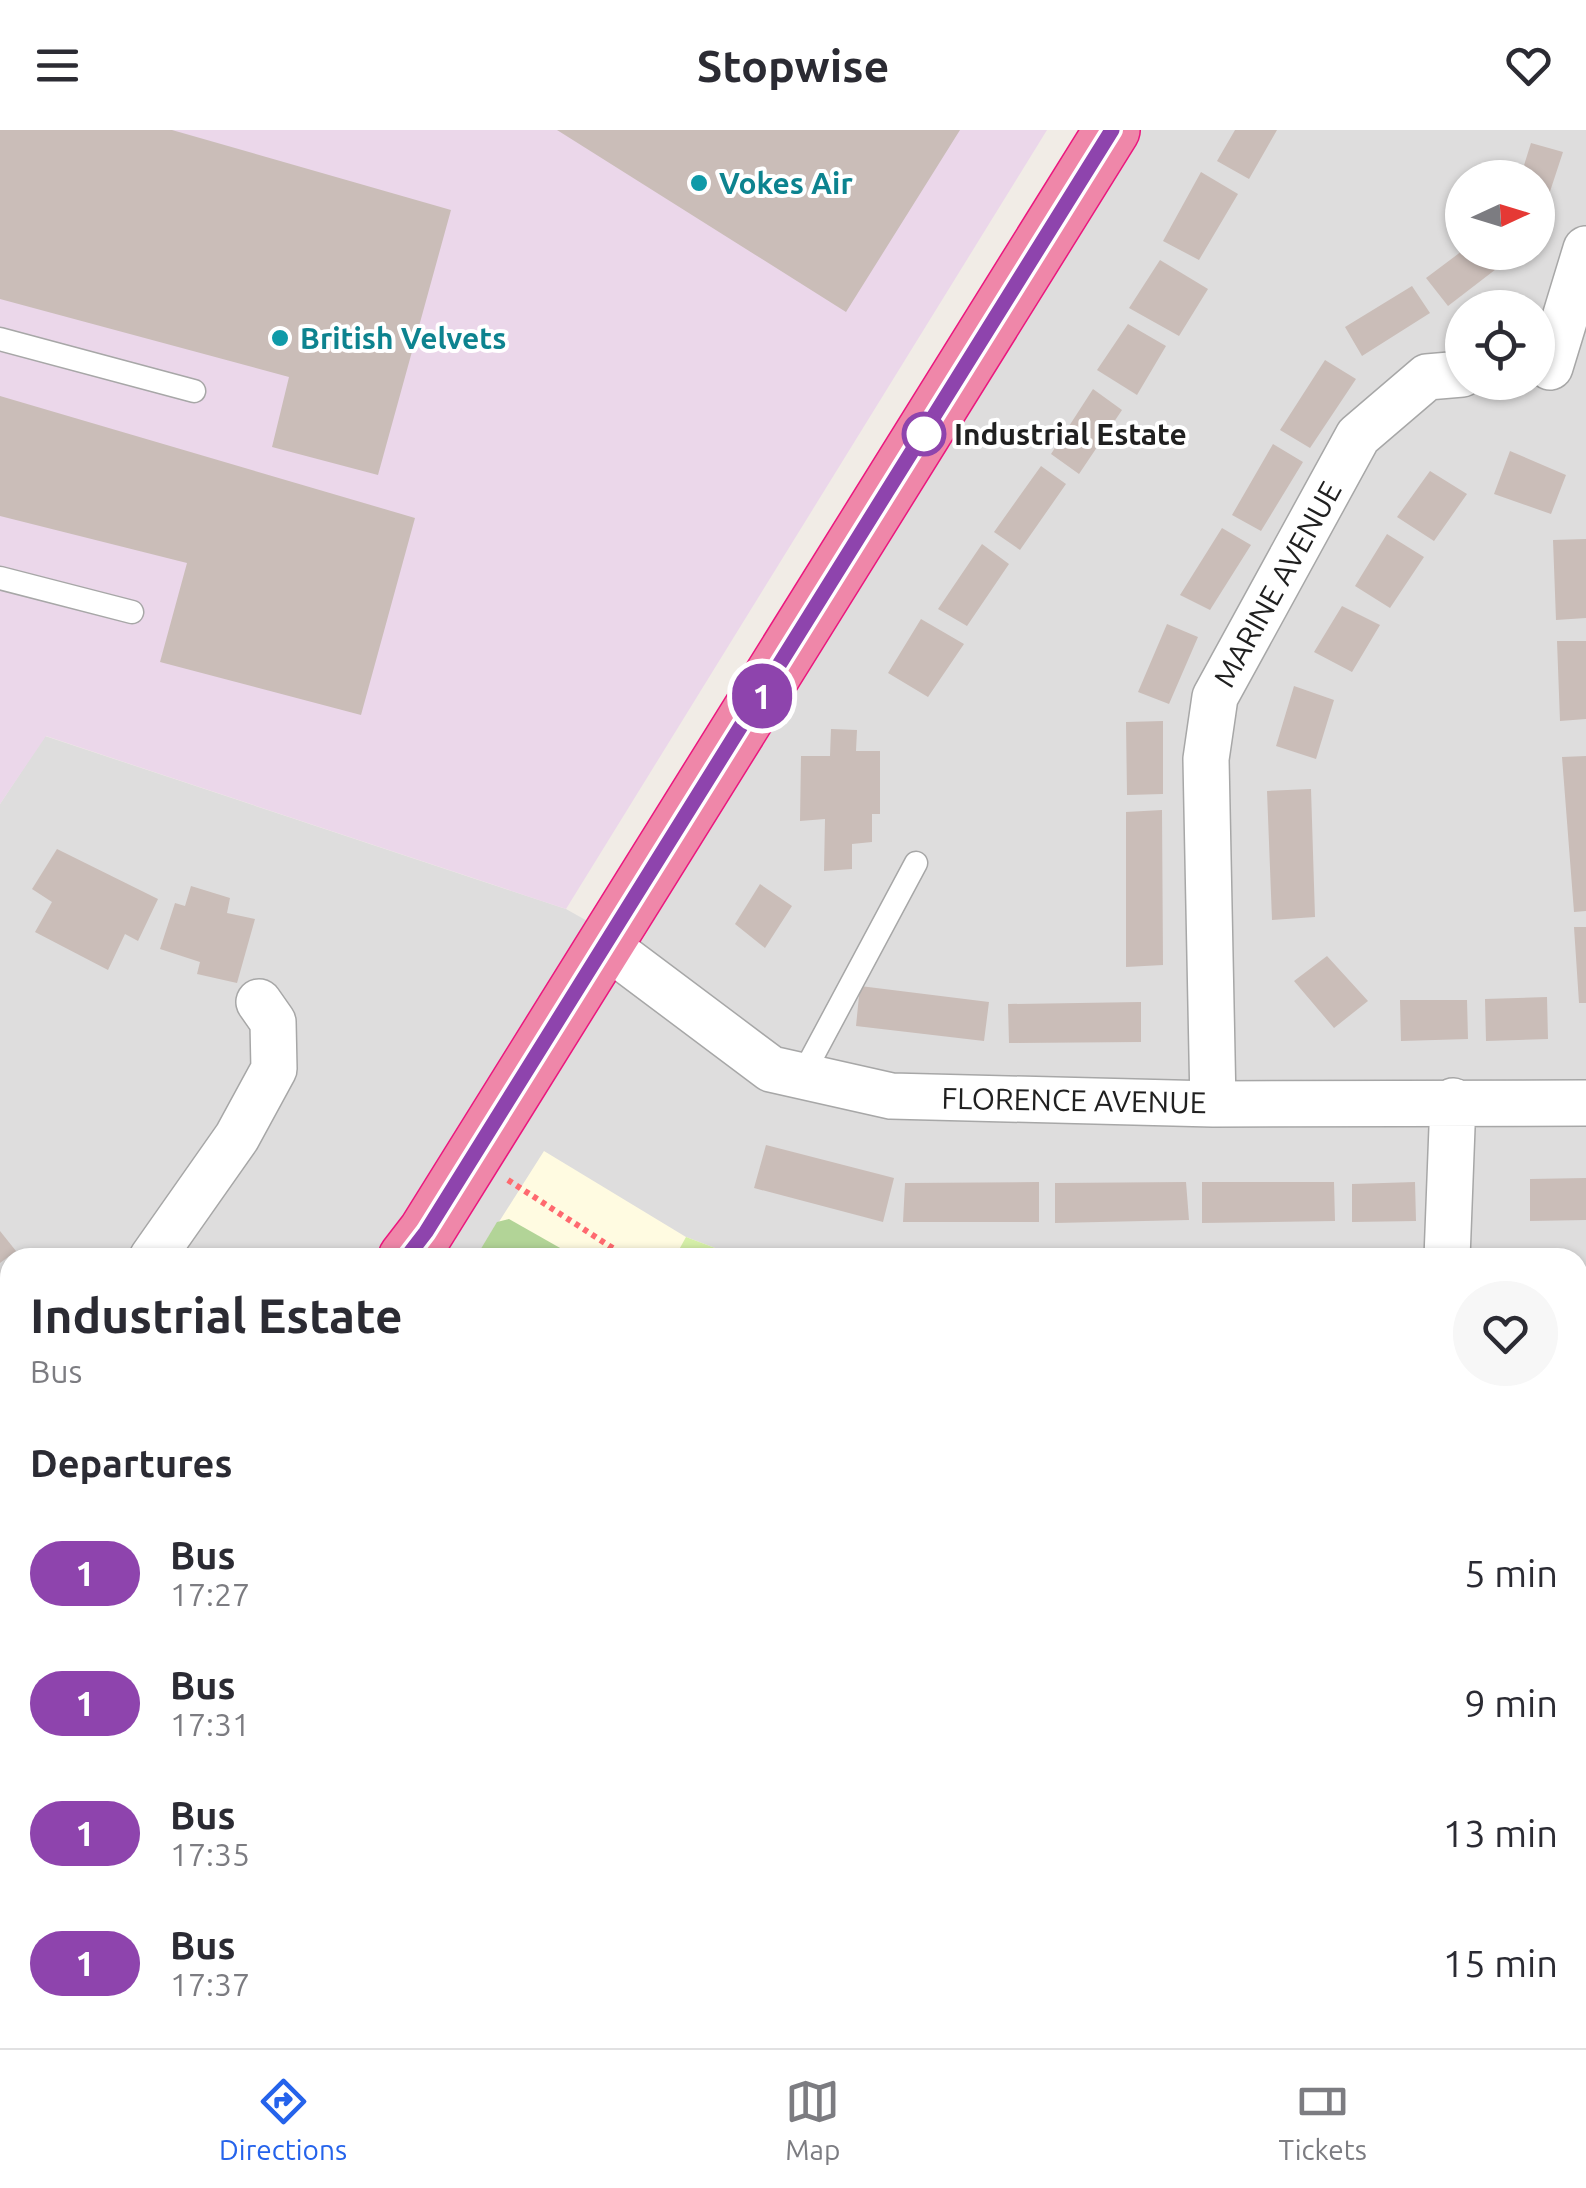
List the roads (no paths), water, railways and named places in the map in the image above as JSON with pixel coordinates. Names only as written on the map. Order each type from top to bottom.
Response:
[{"type":"highway","points":[[414,1248],[607,946],[1112,130]]},
{"type":"street","points":[[1558,368],[1586,248]]},
{"type":"street","name":"MARINE AVENUE","points":[[1213,1104],[1206,760],[1214,697],[1358,436],[1428,376],[1445,375]]},
{"type":"street","name":"FLORENCE AVENUE","points":[[607,946],[771,1069],[891,1096],[1213,1104],[1586,1102]]},
{"type":"street","points":[[159,1248],[236,1137],[274,1069],[273,1022],[260,1002]]},
{"type":"street","points":[[1447,1248],[1453,1101]]},
{"type":"lane","points":[[0,339],[194,391]]},
{"type":"lane","points":[[0,578],[132,612]]},
{"type":"lane","points":[[802,1076],[916,862]]},
{"type":"place","name":"Vokes Air","points":[[699,183]]},
{"type":"place","name":"British Velvets","points":[[280,338]]},
{"type":"place","name":"Industrial Estate","points":[[924,434]]}]
